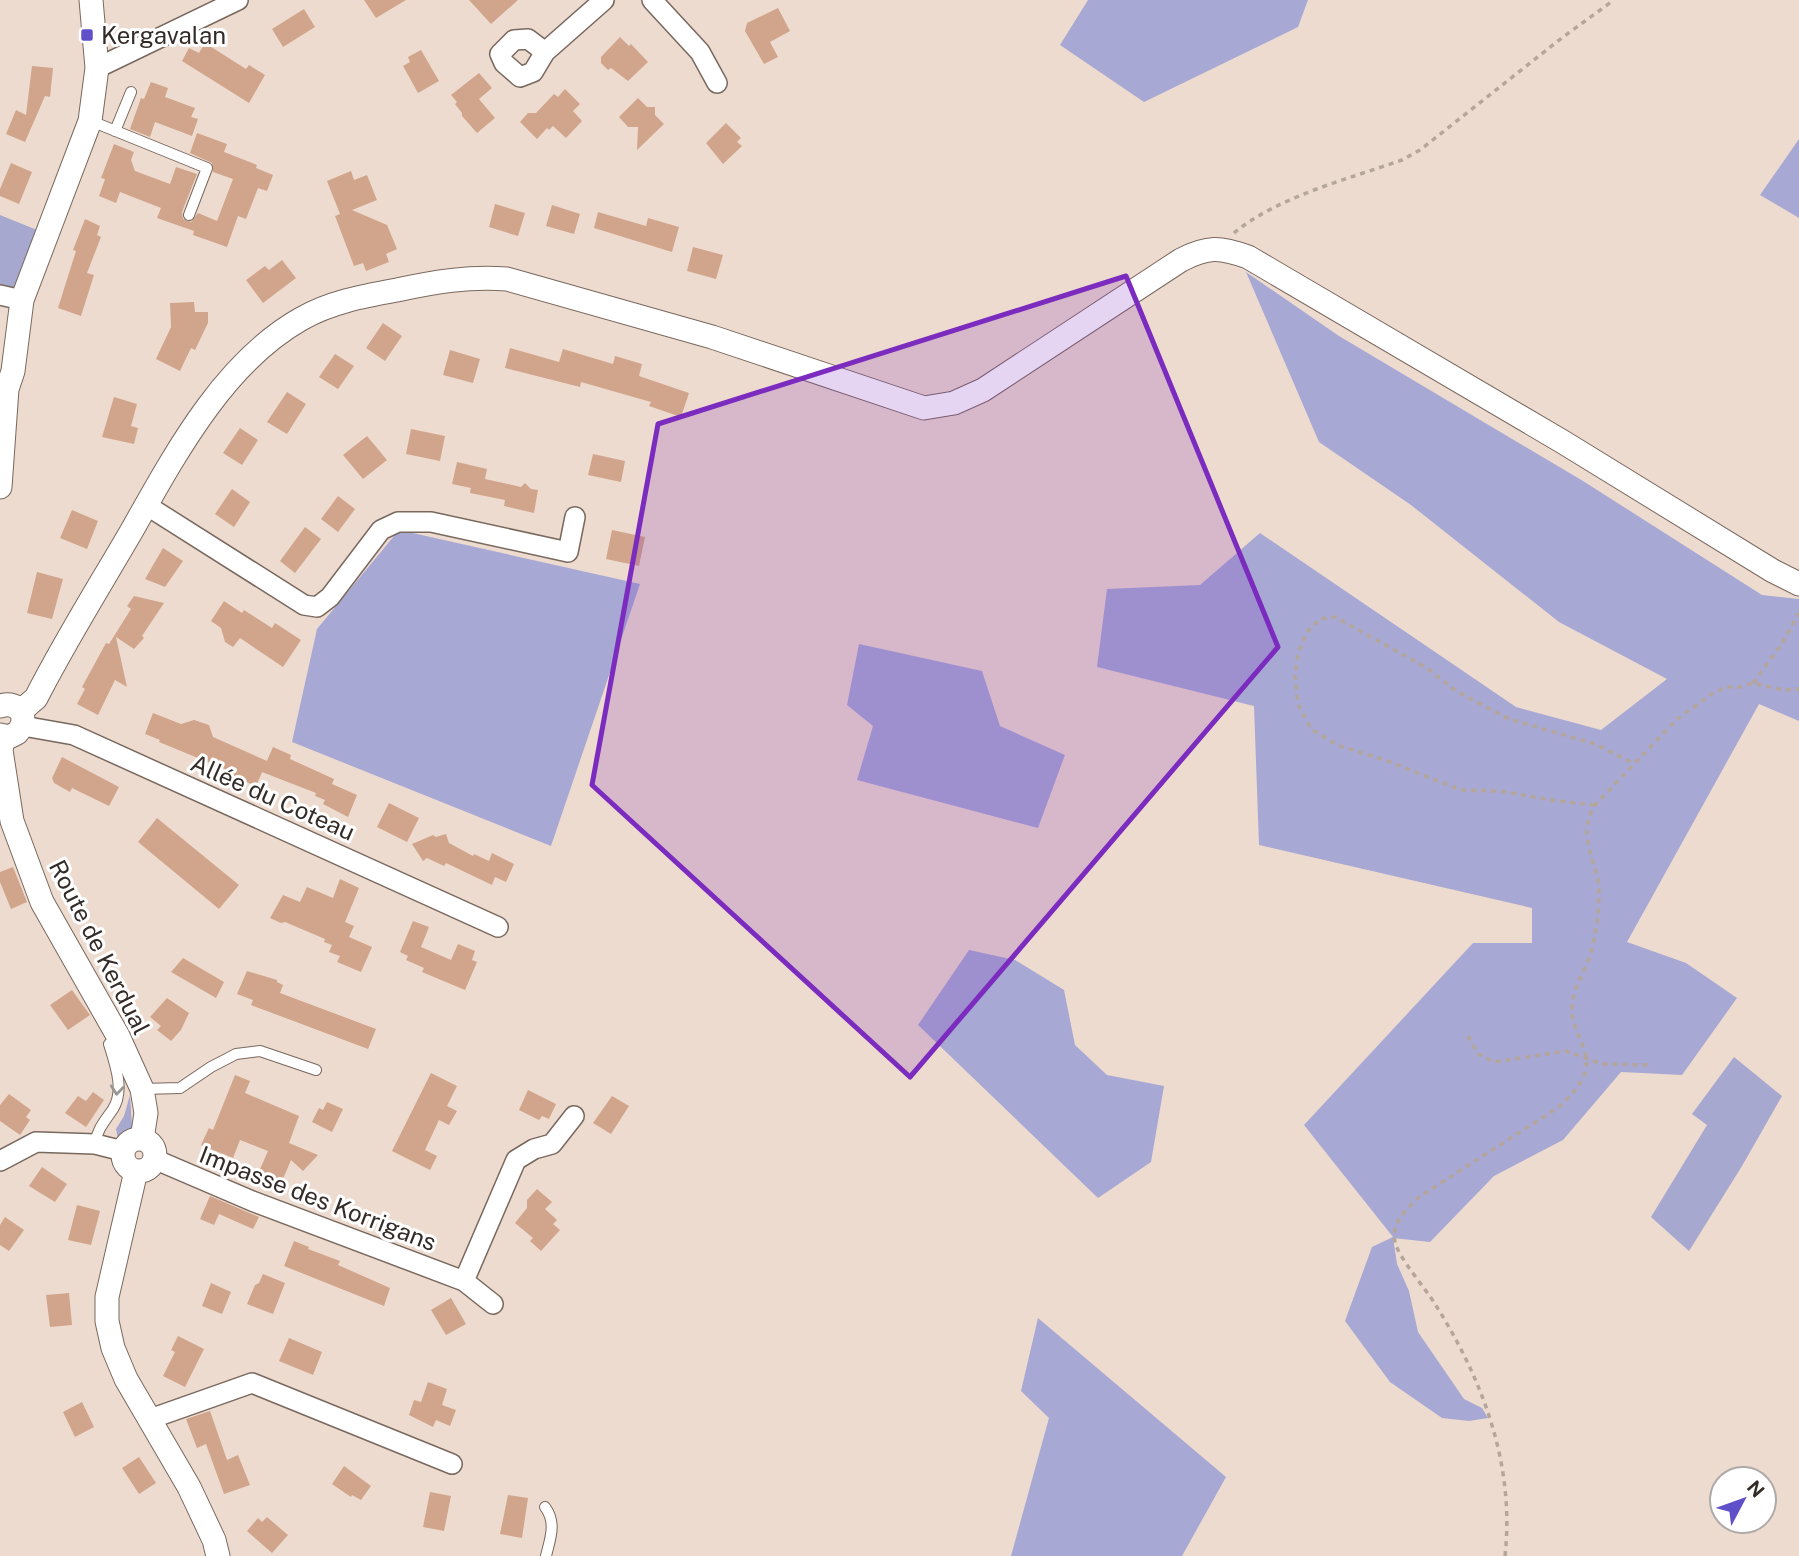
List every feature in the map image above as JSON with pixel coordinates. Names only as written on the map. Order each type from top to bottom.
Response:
[{"type":"street","points":[[0,487],[7,388],[13,371],[11,298],[90,121],[97,68],[91,0]]},
{"type":"street","points":[[97,68],[238,0]]},
{"type":"street","points":[[545,52],[604,0]]},
{"type":"street","points":[[652,0],[700,52],[717,83]]},
{"type":"street","points":[[7,717],[36,698],[146,505],[212,399],[238,368],[269,340],[302,318],[346,300],[446,280],[478,277],[507,279],[712,337],[925,408],[954,403],[983,390],[1181,260],[1200,250],[1221,248],[1248,257],[1799,584]]},
{"type":"street","points":[[146,505],[304,605],[317,607],[330,597],[382,530],[398,522],[431,522],[568,552],[575,517]]},
{"type":"street","name":"Allée du Coteau","points":[[7,717],[74,735],[498,927]]},
{"type":"street","name":"Route de Kerdual","points":[[7,717],[1,750],[12,821],[42,902],[118,1036],[142,1089],[146,1114],[144,1156],[107,1297],[107,1321],[113,1348],[126,1379],[189,1487],[214,1540],[218,1556]]},
{"type":"street","points":[[464,1281],[516,1160],[534,1149],[552,1144],[573,1116]]},
{"type":"street","points":[[0,1161],[36,1142],[95,1144],[123,1151],[124,1161],[144,1156]]},
{"type":"street","name":"Impasse des Korrigans","points":[[144,1156],[252,1201],[464,1281],[493,1304]]},
{"type":"street","points":[[150,1419],[252,1383],[452,1464]]},
{"type":"lane","points":[[115,131],[131,92]]},
{"type":"lane","points":[[90,121],[207,169],[188,215]]},
{"type":"lane","points":[[95,1144],[96,1132],[116,1105],[119,1073],[109,1044],[118,1036]]},
{"type":"lane","points":[[142,1089],[180,1088],[236,1054],[260,1051],[316,1070]]},
{"type":"lane","points":[[545,1507],[553,1526],[546,1556]]},
{"type":"path","points":[[1221,248],[1234,232],[1255,216],[1402,160],[1420,150],[1614,0]]},
{"type":"path","points":[[1753,683],[1781,645],[1799,613]]},
{"type":"path","points":[[1595,805],[1500,791],[1461,790],[1385,760],[1337,745],[1311,729],[1298,704],[1295,676],[1297,653],[1307,632],[1320,619],[1335,617],[1427,668],[1456,691],[1509,719],[1595,744],[1634,764]]},
{"type":"path","points":[[1504,1556],[1507,1508],[1502,1460],[1491,1418],[1475,1376],[1459,1345],[1395,1243],[1394,1230],[1401,1217],[1419,1197],[1559,1107],[1577,1087],[1585,1073],[1587,1059],[1572,1012],[1575,989],[1595,937],[1600,895],[1586,836],[1587,817],[1595,805],[1676,720],[1701,701],[1727,687],[1753,683],[1783,690],[1799,690]]},
{"type":"path","points":[[1468,1036],[1478,1054],[1494,1062],[1566,1051],[1602,1064],[1650,1065]]},
{"type":"highlighted area","points":[[1126,276],[1278,647],[910,1077],[592,785],[658,424]]},
{"type":"shaded area","points":[[1088,0],[1308,0],[1298,27],[1144,102],[1060,45]]},
{"type":"shaded area","points":[[1799,139],[1799,218],[1760,195]]},
{"type":"shaded area","points":[[0,215],[37,230],[14,291],[0,288]]},
{"type":"shaded area","points":[[1246,272],[1339,336],[1583,481],[1762,595],[1799,599],[1799,721],[1759,704],[1627,942],[1686,963],[1737,998],[1682,1075],[1621,1072],[1563,1140],[1494,1176],[1430,1242],[1393,1238],[1397,1264],[1409,1291],[1418,1332],[1464,1399],[1482,1408],[1488,1418],[1469,1421],[1442,1418],[1390,1382],[1345,1321],[1372,1247],[1393,1237],[1304,1125],[1473,943],[1532,943],[1532,908],[1259,845],[1254,706],[1097,667],[1107,589],[1200,585],[1260,533],[1516,707],[1601,730],[1667,679],[1559,622],[1411,505],[1319,442]]},
{"type":"shaded area","points":[[399,530],[640,584],[551,846],[292,742],[317,629]]},
{"type":"shaded area","points":[[859,644],[982,671],[1000,726],[1065,755],[1038,828],[857,780],[873,726],[847,705]]},
{"type":"shaded area","points":[[969,950],[1015,960],[1064,990],[1075,1045],[1107,1075],[1164,1086],[1151,1162],[1098,1198],[918,1025]]},
{"type":"shaded area","points":[[1734,1057],[1782,1096],[1689,1251],[1651,1217],[1707,1125],[1692,1114]]},
{"type":"shaded area","points":[[130,1095],[133,1142],[118,1139],[116,1129],[124,1116]]},
{"type":"shaded area","points":[[1038,1318],[1226,1477],[1182,1556],[1011,1556],[1049,1418],[1021,1391]]},
{"type":"building","points":[[364,0],[406,0],[376,18]]},
{"type":"building","points":[[469,0],[518,0],[491,24]]},
{"type":"building","points":[[778,8],[790,31],[770,42],[778,57],[764,64],[745,31],[747,23]]},
{"type":"building","points":[[304,9],[315,27],[283,47],[272,29]]},
{"type":"building","points":[[620,37],[629,46],[631,44],[648,62],[628,81],[601,63],[601,57]]},
{"type":"building","points":[[205,43],[246,69],[249,65],[265,75],[249,103],[182,61],[189,48],[199,53]]},
{"type":"building","points":[[421,50],[439,81],[418,93],[403,66],[410,62],[408,57]]},
{"type":"building","points":[[32,66],[53,68],[50,97],[45,96],[25,142],[6,134],[16,110],[26,115]]},
{"type":"building","points":[[479,73],[492,88],[479,99],[495,118],[477,133],[462,116],[451,95]]},
{"type":"building","points":[[151,82],[168,88],[165,97],[195,108],[191,117],[198,119],[192,136],[155,122],[150,137],[130,129],[141,98],[144,99]]},
{"type":"building","points":[[565,89],[580,104],[573,111],[582,121],[566,138],[553,126],[549,130],[547,128],[537,139],[520,122],[528,113],[536,113],[554,94],[558,97]]},
{"type":"building","points":[[638,98],[647,107],[655,107],[655,115],[664,124],[637,150],[638,127],[628,127],[619,117]]},
{"type":"building","points":[[726,123],[741,138],[737,142],[742,146],[723,164],[706,143]]},
{"type":"building","points":[[197,133],[227,144],[224,152],[257,165],[256,168],[273,175],[267,191],[258,188],[246,219],[238,216],[227,247],[193,235],[194,231],[157,218],[161,208],[120,192],[116,203],[99,196],[105,179],[101,178],[114,144],[134,152],[131,160],[135,171],[170,184],[176,167],[197,174],[182,212],[183,219],[191,222],[198,213],[217,221],[233,179],[213,172],[212,163],[190,153]]},
{"type":"building","points":[[11,163],[32,172],[19,204],[0,196],[0,189]]},
{"type":"building","points":[[351,171],[354,180],[367,175],[377,200],[352,210],[387,225],[397,249],[386,254],[389,262],[366,271],[363,263],[354,266],[335,216],[340,214],[327,181]]},
{"type":"building","points":[[495,204],[525,213],[518,236],[489,227]]},
{"type":"building","points":[[552,205],[580,214],[574,234],[546,226]]},
{"type":"building","points":[[598,212],[646,226],[648,218],[679,227],[672,252],[594,228]]},
{"type":"building","points":[[85,219],[100,226],[97,235],[101,237],[87,273],[94,275],[81,316],[58,308],[76,251],[73,250]]},
{"type":"building","points":[[693,247],[723,255],[716,279],[687,271]]},
{"type":"building","points":[[282,260],[296,278],[263,303],[246,280],[265,266],[269,270]]},
{"type":"building","points":[[194,302],[195,312],[208,312],[208,323],[195,350],[191,348],[180,371],[156,359],[171,327],[170,303]]},
{"type":"building","points":[[383,323],[402,336],[385,361],[366,348]]},
{"type":"building","points":[[510,348],[559,362],[563,349],[613,364],[615,356],[642,364],[639,376],[689,393],[681,417],[649,406],[651,402],[581,382],[580,387],[505,368]]},
{"type":"building","points":[[450,350],[480,359],[473,383],[443,375]]},
{"type":"building","points":[[335,354],[354,366],[338,389],[319,377]]},
{"type":"building","points":[[287,392],[306,404],[287,434],[267,422]]},
{"type":"building","points":[[114,397],[137,404],[131,426],[138,428],[134,444],[102,437]]},
{"type":"building","points":[[240,428],[258,440],[242,465],[223,453]]},
{"type":"building","points":[[411,429],[445,436],[440,461],[406,454]]},
{"type":"building","points":[[367,436],[387,460],[363,479],[343,455]]},
{"type":"building","points":[[593,454],[625,461],[621,482],[588,475]]},
{"type":"building","points":[[457,462],[487,469],[485,479],[521,487],[525,483],[531,489],[538,490],[534,513],[504,506],[505,500],[470,493],[471,488],[452,484]]},
{"type":"building","points":[[232,489],[250,502],[234,527],[215,514]]},
{"type":"building","points":[[338,496],[355,509],[338,532],[321,519]]},
{"type":"building","points":[[72,510],[98,521],[87,549],[60,538]]},
{"type":"building","points":[[305,527],[321,539],[295,573],[280,561]]},
{"type":"building","points":[[612,530],[645,537],[639,566],[606,559]]},
{"type":"building","points":[[163,548],[183,561],[165,587],[145,579]]},
{"type":"building","points":[[37,572],[63,579],[52,619],[27,613]]},
{"type":"building","points":[[134,596],[164,603],[142,636],[144,638],[134,649],[116,637],[127,687],[115,680],[98,715],[77,704],[85,689],[82,687],[106,643],[109,644],[131,609],[127,606]]},
{"type":"building","points":[[224,601],[272,628],[275,623],[301,640],[283,667],[240,638],[233,647],[225,642],[221,628],[211,621]]},
{"type":"building","points":[[153,713],[181,724],[194,720],[209,725],[213,737],[267,761],[256,786],[244,781],[242,785],[224,777],[227,770],[145,734]]},
{"type":"building","points":[[273,747],[291,755],[290,759],[334,779],[332,784],[357,795],[348,817],[323,804],[325,800],[315,796],[316,793],[262,772]]},
{"type":"building","points":[[62,757],[119,787],[109,806],[72,788],[70,792],[54,783],[52,778]]},
{"type":"building","points":[[389,803],[419,818],[407,842],[377,827]]},
{"type":"building","points":[[157,818],[239,885],[219,909],[138,842]]},
{"type":"building","points":[[446,834],[449,843],[473,856],[474,854],[489,861],[492,853],[514,864],[506,882],[495,877],[492,885],[446,863],[444,866],[427,858],[423,861],[412,844],[433,835],[436,837]]},
{"type":"building","points":[[13,867],[27,902],[11,909],[0,882],[0,872]]},
{"type":"building","points":[[340,879],[359,888],[345,922],[354,926],[349,937],[372,947],[361,972],[337,962],[340,956],[329,952],[332,945],[324,942],[325,939],[270,918],[283,895],[300,902],[307,887],[333,898]]},
{"type":"building","points":[[413,921],[429,927],[421,947],[451,960],[458,944],[475,951],[472,960],[477,962],[465,990],[422,972],[424,968],[406,960],[408,956],[400,952]]},
{"type":"building","points":[[183,958],[224,982],[216,998],[171,972]]},
{"type":"building","points":[[247,971],[277,980],[283,985],[280,993],[376,1029],[368,1049],[251,1005],[253,1000],[237,994]]},
{"type":"building","points":[[72,990],[90,1015],[68,1030],[50,1005]]},
{"type":"building","points":[[167,998],[189,1013],[181,1030],[171,1041],[157,1030],[161,1026],[150,1017]]},
{"type":"building","points":[[431,1073],[457,1086],[447,1106],[457,1111],[449,1125],[439,1120],[425,1150],[437,1156],[430,1170],[392,1151]]},
{"type":"building","points":[[235,1075],[250,1081],[245,1093],[299,1116],[289,1143],[318,1155],[303,1171],[291,1160],[280,1186],[257,1176],[268,1151],[240,1140],[233,1158],[201,1145],[209,1128],[213,1130]]},
{"type":"building","points":[[528,1090],[556,1104],[549,1119],[542,1116],[539,1120],[519,1110]]},
{"type":"building","points":[[93,1092],[104,1100],[86,1127],[65,1113],[78,1096],[86,1101]]},
{"type":"building","points":[[9,1094],[31,1110],[26,1117],[30,1120],[20,1135],[0,1121],[0,1105]]},
{"type":"building","points":[[612,1096],[629,1106],[611,1134],[593,1123]]},
{"type":"building","points":[[327,1102],[343,1109],[332,1132],[312,1122],[319,1108],[323,1110]]},
{"type":"building","points":[[42,1167],[67,1184],[55,1202],[29,1186]]},
{"type":"building","points":[[537,1189],[552,1202],[545,1209],[557,1220],[553,1224],[560,1230],[541,1251],[530,1241],[533,1238],[515,1223],[527,1208],[527,1200]]},
{"type":"building","points":[[210,1196],[259,1217],[253,1229],[219,1214],[214,1225],[200,1219]]},
{"type":"building","points":[[77,1205],[100,1211],[91,1245],[68,1240]]},
{"type":"building","points":[[5,1217],[24,1230],[9,1251],[0,1245],[0,1225]]},
{"type":"building","points":[[294,1241],[340,1261],[338,1265],[390,1288],[384,1306],[284,1266]]},
{"type":"building","points":[[263,1274],[285,1283],[273,1314],[247,1304]]},
{"type":"building","points":[[211,1283],[231,1292],[222,1314],[202,1306]]},
{"type":"building","points":[[69,1293],[72,1325],[50,1327],[46,1295]]},
{"type":"building","points":[[451,1298],[466,1324],[446,1335],[431,1310]]},
{"type":"building","points":[[178,1336],[204,1349],[185,1387],[163,1376],[175,1352],[171,1350]]},
{"type":"building","points":[[289,1338],[322,1352],[313,1375],[279,1361]]},
{"type":"building","points":[[428,1382],[447,1389],[442,1405],[456,1410],[450,1426],[436,1420],[433,1427],[409,1415],[414,1400],[421,1402]]},
{"type":"building","points":[[82,1402],[94,1427],[75,1437],[63,1412]]},
{"type":"building","points":[[210,1411],[227,1460],[238,1455],[250,1485],[224,1494],[206,1444],[197,1448],[186,1419]]},
{"type":"building","points":[[139,1457],[156,1483],[139,1494],[122,1468]]},
{"type":"building","points":[[344,1466],[371,1486],[361,1500],[352,1495],[351,1497],[332,1484]]},
{"type":"building","points":[[430,1492],[451,1496],[444,1531],[423,1527]]},
{"type":"building","points":[[508,1495],[528,1498],[522,1538],[500,1534]]},
{"type":"building","points":[[267,1517],[288,1535],[272,1553],[247,1531],[258,1518],[262,1522]]},
{"type":"place","name":"Kergavalan","points":[[87,35]]}]
